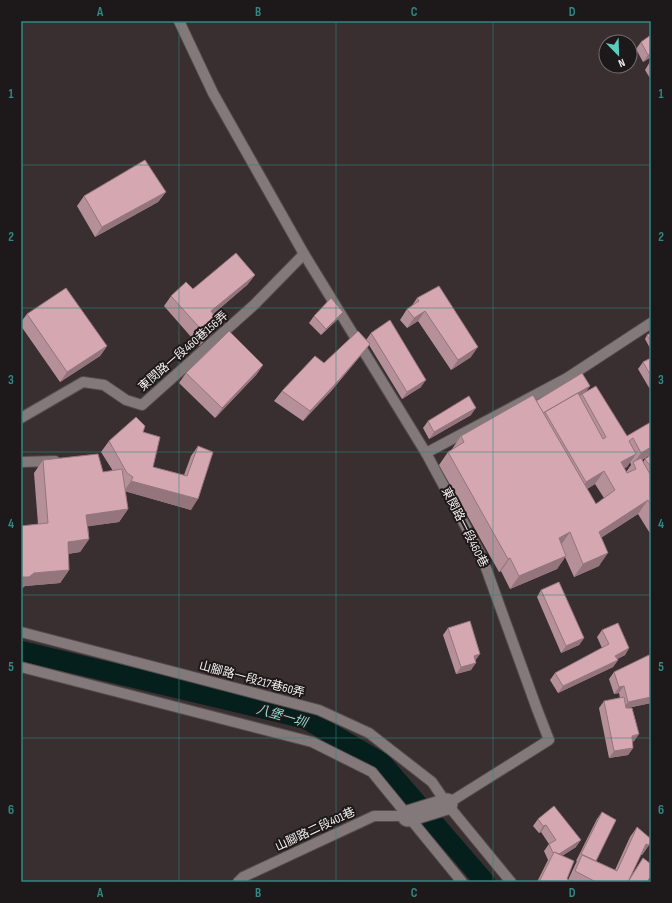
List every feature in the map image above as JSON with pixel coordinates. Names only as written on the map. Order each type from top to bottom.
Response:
[{"type":"street","name":"東閔路一段460巷","points":[[408,816],[447,804]]},
{"type":"lane","points":[[179,21],[213,93],[304,254],[426,453],[567,378],[651,323]]},
{"type":"lane","name":"東閔路一段460巷156弄","points":[[21,418],[83,382],[104,385],[126,400],[142,405],[254,306],[304,254]]},
{"type":"lane","name":"東閔路一段460巷","points":[[426,453],[482,557],[549,740],[447,804]]},
{"type":"lane","points":[[21,462],[68,461]]},
{"type":"lane","name":"山腳路一段217巷60弄","points":[[21,632],[319,710],[369,733],[432,782],[447,804],[511,882]]},
{"type":"lane","points":[[21,667],[312,742],[372,772],[462,882]]},
{"type":"lane","name":"山腳路二段401巷","points":[[238,882],[243,877],[374,816],[408,816]]},
{"type":"building","points":[[651,35],[651,53],[648,55],[641,42]]},
{"type":"building","points":[[145,160],[166,192],[102,227],[84,196]]},
{"type":"building","points":[[236,253],[255,275],[211,311],[220,323],[207,336],[171,296],[186,282],[193,289]]},
{"type":"building","points":[[439,286],[478,347],[458,360],[425,311],[414,318],[407,309],[419,301],[417,298]]},
{"type":"building","points":[[66,288],[107,346],[67,372],[27,314]]},
{"type":"building","points":[[331,298],[343,312],[326,329],[314,316]]},
{"type":"building","points":[[390,320],[426,380],[407,392],[371,333]]},
{"type":"building","points":[[229,331],[263,365],[222,408],[186,373]]},
{"type":"building","points":[[358,331],[370,344],[310,411],[282,391],[315,356],[324,363]]},
{"type":"building","points":[[651,333],[651,342],[647,335]]},
{"type":"building","points":[[651,358],[651,376],[643,362]]},
{"type":"building","points":[[582,373],[590,386],[543,413],[536,401]]},
{"type":"building","points":[[596,386],[627,436],[651,422],[651,447],[641,453],[633,438],[629,441],[636,454],[621,462],[627,473],[636,469],[633,462],[641,458],[651,476],[651,506],[648,500],[599,532],[608,553],[583,564],[570,532],[559,538],[566,556],[519,576],[448,452],[464,442],[461,436],[533,395],[596,504],[615,490],[604,471],[586,482],[545,412],[578,393],[603,439],[606,437],[582,394]]},
{"type":"building","points":[[469,396],[476,408],[434,432],[428,421]]},
{"type":"building","points":[[136,417],[145,426],[143,432],[160,437],[153,467],[187,476],[198,446],[213,452],[198,499],[131,481],[133,477],[127,473],[109,441]]},
{"type":"building","points":[[98,454],[103,472],[122,469],[128,509],[86,515],[89,539],[68,542],[69,570],[34,573],[29,577],[21,577],[21,526],[48,523],[43,460]]},
{"type":"building","points":[[651,455],[651,467],[645,459]]},
{"type":"building","points":[[559,582],[584,638],[566,646],[541,590]]},
{"type":"building","points":[[470,621],[480,654],[474,656],[476,663],[461,667],[448,628]]},
{"type":"building","points":[[618,623],[629,648],[615,656],[618,660],[563,686],[555,673],[609,644],[602,630]]},
{"type":"building","points":[[651,655],[651,697],[628,702],[624,686],[619,687],[614,672]]},
{"type":"building","points":[[624,697],[626,708],[632,708],[639,734],[632,736],[633,748],[614,751],[604,701]]},
{"type":"building","points":[[554,806],[581,840],[559,854],[553,853],[549,844],[556,840],[546,825],[543,826],[538,819]]},
{"type":"building","points":[[602,812],[616,820],[596,861],[581,854]]},
{"type":"building","points":[[637,827],[651,839],[649,845],[646,844],[628,882],[596,882],[575,871],[582,855],[617,871]]},
{"type":"building","points":[[554,852],[574,861],[567,879],[574,882],[541,882],[540,880]]},
{"type":"building","points":[[643,858],[651,864],[651,876],[647,882],[628,882]]},
{"type":"waterway","name":"八堡一圳","points":[[21,651],[306,719],[382,763],[485,882]]}]
